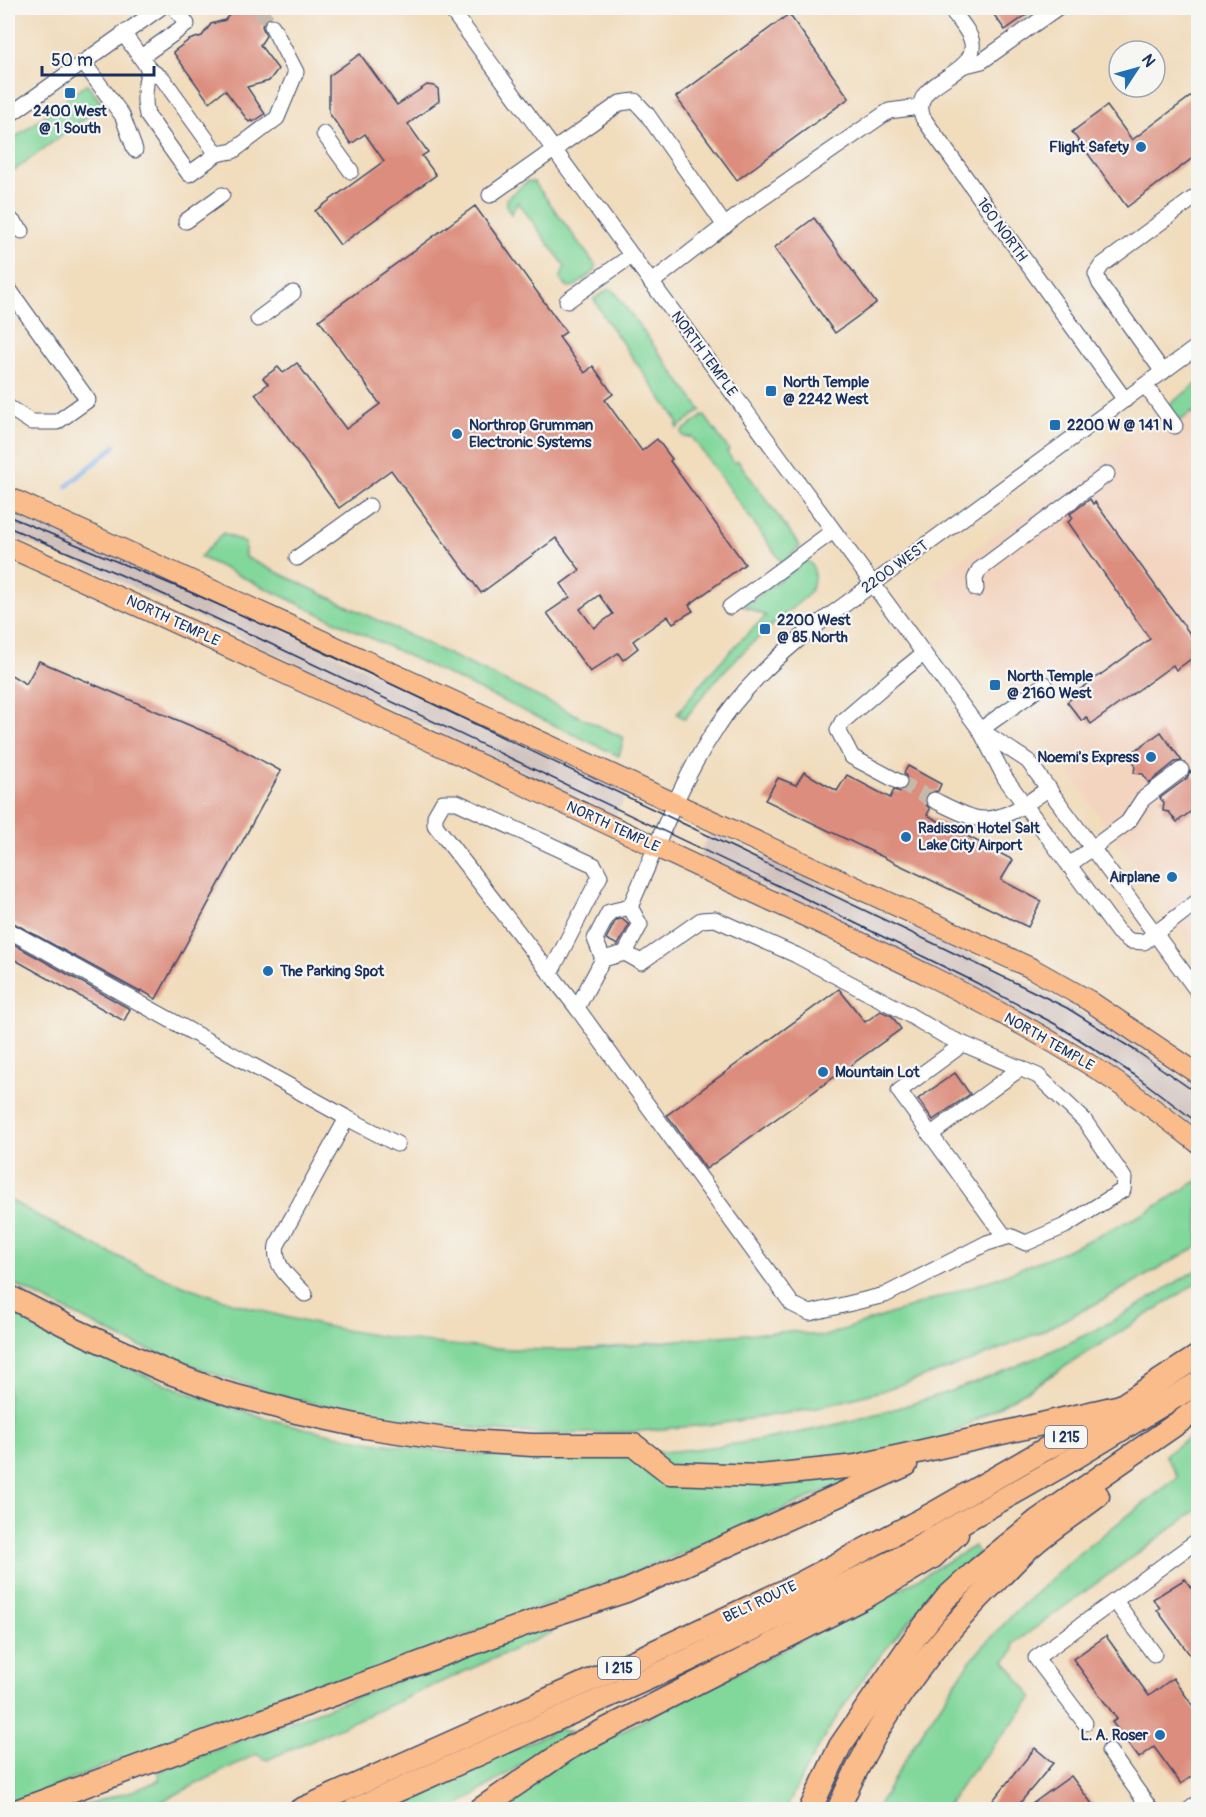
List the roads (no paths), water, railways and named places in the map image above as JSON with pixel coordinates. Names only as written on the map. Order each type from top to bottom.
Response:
[{"type":"highway","points":[[8,1296],[85,1335],[165,1371],[222,1392],[296,1412],[365,1427],[452,1440],[532,1446],[634,1445],[670,1473],[749,1476],[856,1466],[1121,1406]]},
{"type":"highway","name":"BELT ROUTE","points":[[300,1809],[637,1659],[801,1583],[932,1514],[1121,1406],[1198,1356]]},
{"type":"highway","name":"BELT ROUTE","points":[[354,1809],[686,1661],[894,1562],[1058,1468],[1198,1383]]},
{"type":"highway","points":[[810,1809],[840,1746],[916,1636],[947,1597],[1038,1520],[1196,1412]]},
{"type":"highway","points":[[838,1809],[874,1735],[903,1690],[969,1607],[1035,1543],[1165,1447],[1196,1412]]},
{"type":"highway","points":[[28,1806],[537,1620],[626,1591],[951,1444]]},
{"type":"highway","points":[[479,1809],[571,1747],[869,1595],[924,1563],[982,1510]]},
{"type":"main road","points":[[8,497],[1031,968],[1088,1000],[1198,1074]]},
{"type":"main road","name":"NORTH TEMPLE","points":[[8,546],[336,696],[887,955],[1035,1032],[1097,1069],[1198,1143]]},
{"type":"street","points":[[8,116],[160,8]]},
{"type":"street","points":[[175,8],[187,24],[145,63],[145,106],[147,115],[189,174],[217,154],[233,151],[277,118],[296,72],[272,26]]},
{"type":"street","name":"NORTH TEMPLE","points":[[450,8],[980,730],[1005,778],[1124,938],[1136,943],[1144,942],[1156,933]]},
{"type":"street","points":[[651,283],[757,201],[889,111],[920,107],[923,97],[962,66],[971,55],[972,42],[950,8]]},
{"type":"street","points":[[962,66],[982,61],[1057,8]]},
{"type":"street","points":[[123,33],[145,63],[163,79],[217,154]]},
{"type":"street","points":[[83,62],[122,114],[135,150]]},
{"type":"street","points":[[490,195],[620,103],[635,101],[647,114],[725,226]]},
{"type":"street","name":"160 NORTH","points":[[920,107],[923,118],[942,147],[1125,400]]},
{"type":"street","points":[[324,134],[351,171]]},
{"type":"street","points":[[186,221],[222,195]]},
{"type":"street","points":[[1163,372],[1100,284],[1096,274],[1102,265],[1198,195]]},
{"type":"street","points":[[8,217],[22,231]]},
{"type":"street","points":[[567,301],[631,256]]},
{"type":"street","points":[[8,288],[88,400],[57,422],[31,422],[8,407]]},
{"type":"street","points":[[258,319],[293,293]]},
{"type":"street","name":"2200 WEST","points":[[630,907],[692,769],[713,733],[754,680],[793,643],[1198,346]]},
{"type":"street","points":[[1145,385],[1175,426]]},
{"type":"street","points":[[976,589],[975,579],[979,570],[1107,474]]},
{"type":"street","points":[[297,558],[369,506]]},
{"type":"street","points":[[730,607],[833,531]]},
{"type":"street","points":[[899,782],[852,757],[837,730],[842,722],[923,654]]},
{"type":"street","points":[[980,730],[1045,684]]},
{"type":"street","name":"NORTH TEMPLE","points":[[980,730],[1028,761],[1198,992]]},
{"type":"street","points":[[1069,865],[1128,822],[1143,799],[1181,770]]},
{"type":"street","points":[[933,800],[975,818],[995,818],[1024,805],[1049,788]]},
{"type":"street","points":[[550,974],[600,876],[594,865],[458,802],[443,802],[435,816],[435,825],[550,974],[578,1008],[792,1304],[810,1313],[885,1295],[987,1243],[1005,1237],[1010,1236],[1026,1243],[1065,1226],[1123,1190],[1124,1178],[1084,1120],[1038,1076],[945,1036],[796,955],[715,919],[701,920],[641,962],[625,953],[603,959],[578,1008]]},
{"type":"street","points":[[1156,933],[1198,901]]},
{"type":"street","points":[[603,959],[595,939],[601,926],[609,912],[630,907],[640,925],[625,953]]},
{"type":"street","points":[[8,930],[397,1144]]},
{"type":"street","points":[[963,1044],[899,1091],[1005,1237]]},
{"type":"street","points":[[930,1135],[1021,1068]]},
{"type":"street","points":[[304,1294],[280,1266],[275,1256],[277,1245],[347,1118]]},
{"type":"street","points":[[1085,1724],[1036,1658],[1198,1540]]},
{"type":"street","points":[[1115,1601],[1154,1654]]},
{"type":"street","points":[[1109,1751],[1151,1809]]},
{"type":"street","points":[[1189,1809],[1198,1803]]},
{"type":"waterway","points":[[67,486],[115,446]]},
{"type":"tunnel","points":[[258,8],[272,26]]},
{"type":"tunnel","points":[[899,782],[934,800]]},
{"type":"tram line","points":[[8,516],[192,593],[320,650],[983,967],[1067,1008],[1136,1051],[1198,1094]]},
{"type":"tram line","points":[[8,527],[121,575],[254,636],[971,980],[1057,1025],[1136,1076],[1198,1123]]},
{"type":"place","name":"2400 West @ 1 South","points":[[70,93]]},
{"type":"place","name":"Flight Safety","points":[[1141,147]]},
{"type":"place","name":"North Temple @ 2242 West","points":[[771,391]]},
{"type":"place","name":"2200 W @ 141 N","points":[[1055,425]]},
{"type":"place","name":"Northrop Grumman Electronic Systems","points":[[457,434]]},
{"type":"place","name":"2200 West @ 85 North","points":[[765,629]]},
{"type":"place","name":"North Temple @ 2160 West","points":[[995,685]]},
{"type":"place","name":"Noemi's Express","points":[[1151,757]]},
{"type":"place","name":"Radisson Hotel Salt Lake City Airport","points":[[906,837]]},
{"type":"place","name":"Airplane","points":[[1172,877]]},
{"type":"place","name":"The Parking Spot","points":[[268,971]]},
{"type":"place","name":"Mountain Lot","points":[[823,1072]]},
{"type":"place","name":"L. A. Roser","points":[[1160,1735]]}]
